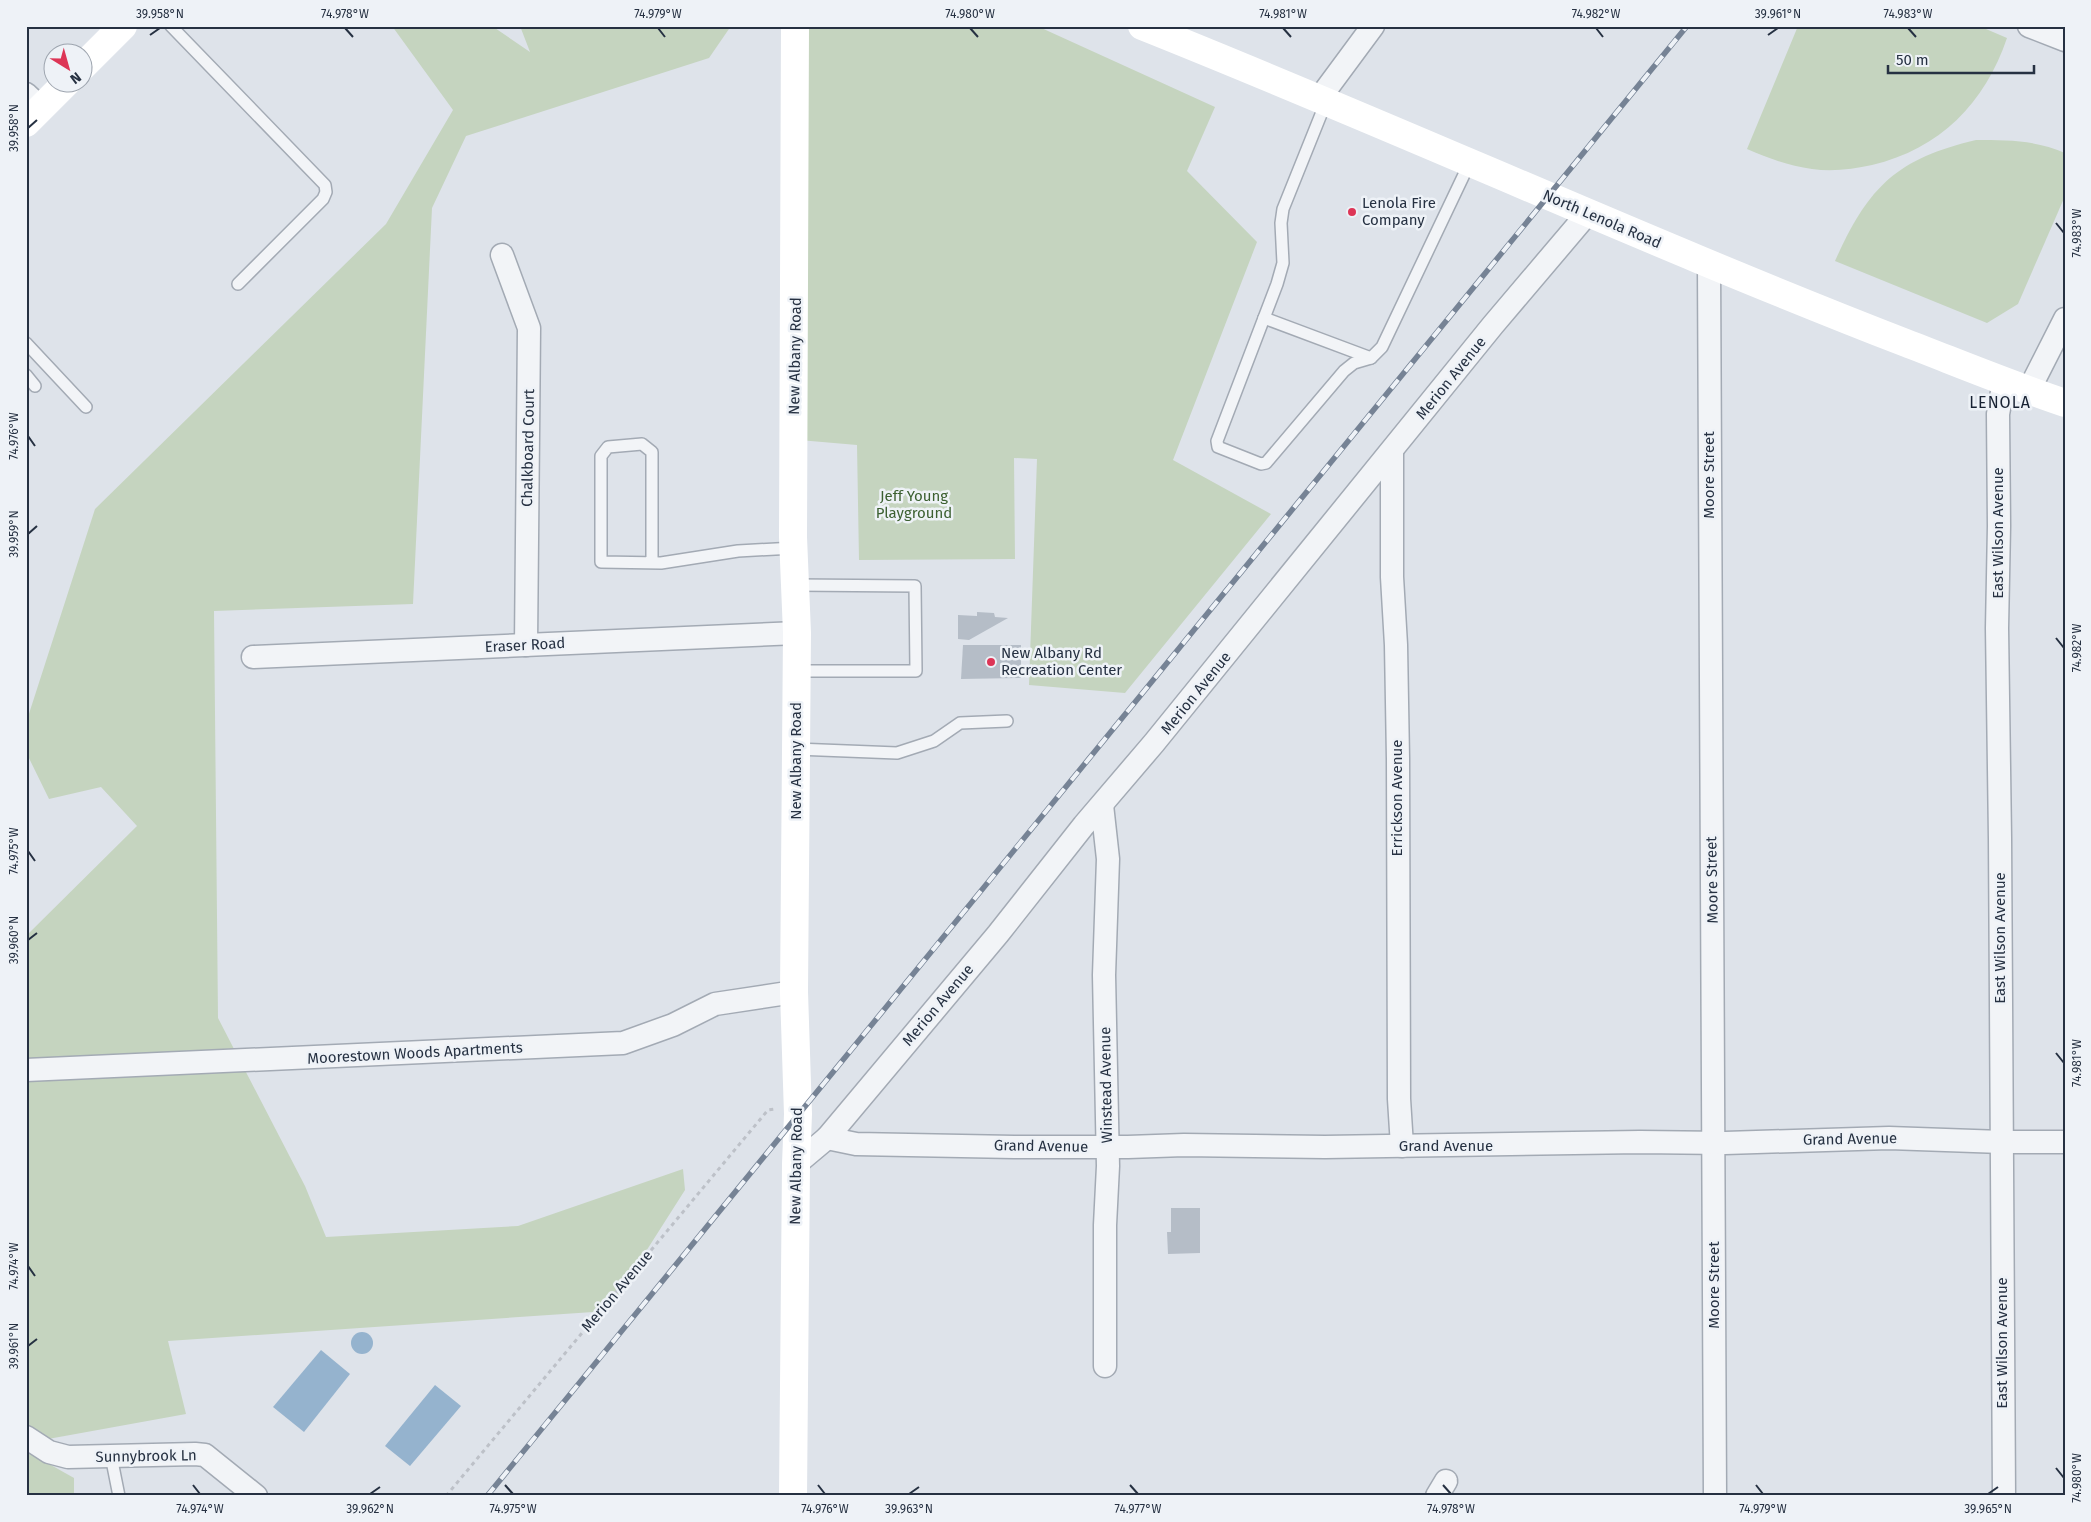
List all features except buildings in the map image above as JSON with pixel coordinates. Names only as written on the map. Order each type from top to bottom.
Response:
[{"type":"main road","points":[[92,57],[123,26]]},
{"type":"main road","name":"New Albany Road","points":[[793,1496],[798,1106],[794,992],[797,671],[794,548],[796,26]]},
{"type":"main road","name":"North Lenola Road","points":[[1142,26],[1470,162],[1709,265],[2065,403]]},
{"type":"main road","points":[[31,108],[53,92]]},
{"type":"street","points":[[1323,101],[1373,26]]},
{"type":"street","points":[[2028,26],[2065,40]]},
{"type":"street","name":"Merion Avenue","points":[[796,1164],[827,1138],[998,934],[1493,325],[1588,214]]},
{"type":"street","name":"Chalkboard Court","points":[[502,255],[529,328],[526,645]]},
{"type":"street","name":"Moore Street","points":[[1709,265],[1715,1496]]},
{"type":"street","name":"East Wilson Avenue","points":[[2004,1496],[1997,628],[1999,526],[1998,414],[2065,319]]},
{"type":"street","name":"Errickson Avenue","points":[[1392,451],[1392,577],[1396,645],[1398,769],[1399,1099],[1402,1146]]},
{"type":"street","name":"Eraser Road","points":[[253,657],[797,632]]},
{"type":"street","name":"Winstead Avenue","points":[[1102,804],[1108,859],[1104,975],[1108,1203],[1104,1240],[1105,1366]]},
{"type":"street","name":"Moorestown Woods Apartments","points":[[26,1070],[623,1043],[672,1024],[715,1004],[794,992]]},
{"type":"street","name":"Grand Avenue","points":[[827,1138],[856,1144],[1107,1146],[1402,1146],[1889,1138],[2065,1142]]},
{"type":"street","name":"Sunnybrook Ln","points":[[26,1437],[49,1452],[68,1457],[205,1455],[256,1496]]},
{"type":"lane","points":[[171,26],[325,185],[326,192],[323,199],[238,284]]},
{"type":"lane","points":[[1323,101],[1283,209],[1281,223],[1283,263],[1278,284],[1217,441],[1218,447],[1261,464],[1266,463],[1344,371],[1354,363],[1371,358],[1382,347],[1470,162]]},
{"type":"lane","points":[[1264,318],[1371,358]]},
{"type":"lane","points":[[26,342],[86,406]]},
{"type":"lane","points":[[26,375],[35,386]]},
{"type":"lane","points":[[652,563],[652,452],[642,444],[608,447],[601,456],[601,562],[661,564],[738,551],[794,548]]},
{"type":"lane","points":[[795,586],[915,586],[916,671],[797,671]]},
{"type":"lane","points":[[796,749],[896,753],[934,741],[960,723],[1007,721]]},
{"type":"lane","points":[[111,1456],[119,1496]]},
{"type":"path","name":"Merion Avenue","points":[[446,1496],[768,1110],[798,1106]]},
{"type":"green space","points":[[392,26],[492,26],[530,52],[520,26],[731,26],[709,58],[466,136],[432,208],[413,604],[214,611],[218,1018],[305,1186],[326,1237],[518,1226],[683,1169],[685,1190],[608,1311],[168,1341],[186,1414],[26,1443],[26,936],[137,826],[101,787],[49,799],[26,752],[26,723],[95,509],[386,224],[453,110]]},
{"type":"green space","name":"Jeff Young Playground","points":[[800,26],[1037,26],[1215,107],[1187,171],[1257,242],[1173,460],[1271,514],[1125,693],[1029,685],[1037,459],[1014,458],[1015,559],[859,560],[857,445],[799,440]]},
{"type":"green space","points":[[1798,26],[1979,26],[2007,38],[1998,61],[1973,103],[1939,135],[1919,148],[1896,158],[1858,168],[1820,170],[1787,164],[1747,149]]},
{"type":"green space","points":[[1976,140],[2032,143],[2065,153],[2065,196],[2018,304],[1987,323],[1835,261],[1847,235],[1860,214],[1873,195],[1888,180],[1905,167],[1925,157]]},
{"type":"green space","points":[[26,1451],[74,1478],[74,1496],[26,1496]]},
{"type":"water","points":[[362,1332],[370,1335],[373,1343],[370,1351],[362,1354],[354,1351],[351,1343],[354,1335]]},
{"type":"water","points":[[321,1350],[350,1374],[304,1432],[273,1407]]},
{"type":"water","points":[[435,1385],[461,1406],[410,1466],[385,1446]]},
{"type":"railway","points":[[487,1496],[1687,26]]},
{"type":"place","name":"Lenola Fire Company","points":[[1352,212]]},
{"type":"place","name":"New Albany Rd Recreation Center","points":[[991,662]]},
{"type":"district","name":"LENOLA","points":[[2000,402]]}]
